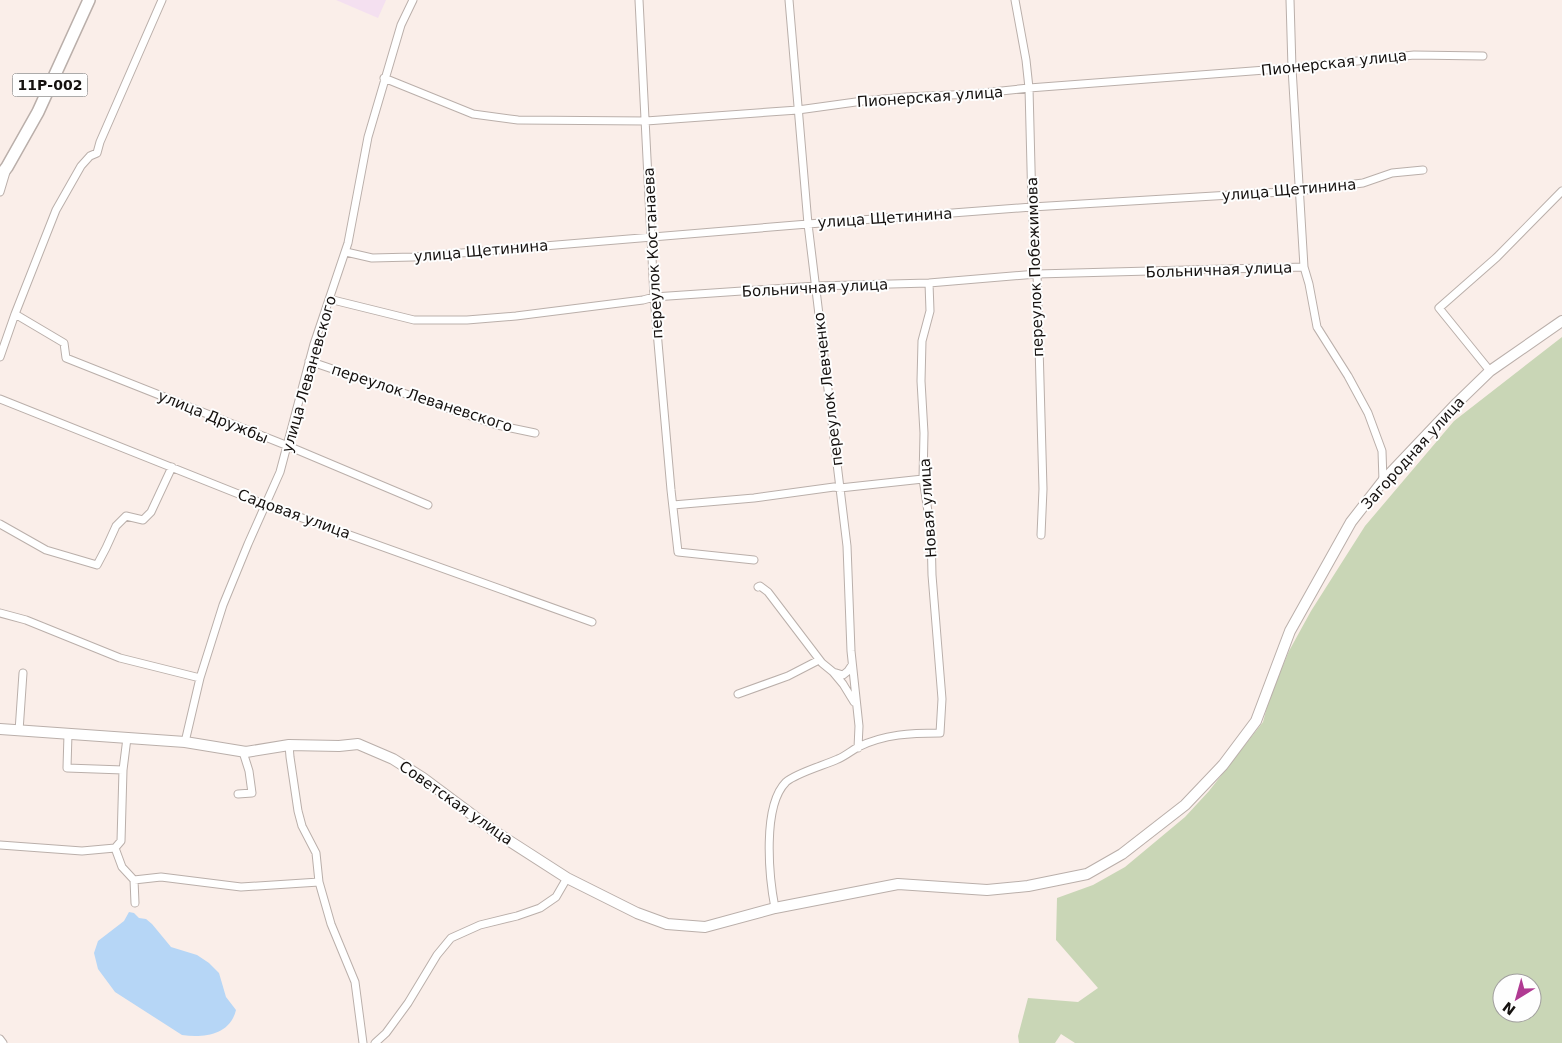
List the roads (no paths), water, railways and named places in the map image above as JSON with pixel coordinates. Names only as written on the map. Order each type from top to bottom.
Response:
[{"type":"main road","name":"11Р-002","points":[[4,172],[38,112],[89,0]]},
{"type":"street","points":[[0,357],[56,210],[81,166],[90,156],[97,152],[162,0]]},
{"type":"street","name":"улица Леваневского","points":[[185,742],[200,678],[223,605],[280,472],[288,446],[309,361],[346,252],[368,137],[384,78],[400,25],[413,0]]},
{"type":"street","name":"переулок Костанаева","points":[[639,0],[654,298],[678,552],[754,560]]},
{"type":"street","name":"переулок Левченко","points":[[789,0],[808,224],[847,546],[852,664],[859,726],[858,748]]},
{"type":"street","name":"переулок Побежимова","points":[[1015,0],[1029,88],[1032,207],[1037,274],[1043,489],[1041,535]]},
{"type":"street","points":[[1290,0],[1298,192],[1304,267],[1317,327],[1348,376],[1368,413],[1382,451],[1383,481]]},
{"type":"street","name":"Пионерская улица","points":[[384,78],[473,114],[518,120],[646,121],[798,110],[863,101],[1292,68],[1414,55],[1483,56]]},
{"type":"street","name":"улица Щетинина","points":[[346,252],[372,258],[413,257],[650,236],[1032,207],[1298,192],[1363,183],[1392,173],[1423,170]]},
{"type":"street","points":[[0,192],[4,172]]},
{"type":"street","points":[[1490,372],[1439,308],[1497,257],[1562,191]]},
{"type":"street","name":"Больничная улица","points":[[330,299],[414,320],[467,320],[654,298],[816,286],[929,283],[1037,274],[1304,267]]},
{"type":"street","name":"Новая улица","points":[[858,748],[888,736],[940,733],[942,699],[932,575],[931,531],[923,479],[922,341],[930,311],[929,283]]},
{"type":"street","name":"улица Дружбы","points":[[15,314],[64,343],[66,358],[288,446],[428,505]]},
{"type":"street","name":"Загородная улица","points":[[775,908],[898,884],[987,890],[1028,886],[1087,874],[1122,854],[1185,805],[1223,765],[1256,721],[1290,631],[1351,522],[1383,481],[1457,403],[1490,372],[1562,322]]},
{"type":"street","name":"переулок Леваневского","points":[[309,361],[497,425],[535,433]]},
{"type":"street","name":"Садовая улица","points":[[0,399],[266,505],[592,622]]},
{"type":"street","points":[[0,524],[46,550],[97,565],[116,526],[126,516],[143,520],[151,512],[172,467]]},
{"type":"street","points":[[673,505],[754,498],[834,486],[840,488],[923,479]]},
{"type":"street","points":[[758,587],[760,586],[768,592],[775,600],[819,660],[843,684],[857,707]]},
{"type":"street","points":[[0,613],[26,620],[120,658],[200,678]]},
{"type":"street","points":[[738,694],[788,676],[819,660]]},
{"type":"street","points":[[833,672],[843,675],[852,664]]},
{"type":"street","points":[[18,731],[23,673]]},
{"type":"street","name":"Советская улица","points":[[0,729],[185,742],[243,752],[290,745],[339,746],[358,744],[393,759],[423,778],[494,831],[567,878],[636,914],[667,924],[705,927],[775,908]]},
{"type":"street","points":[[68,734],[67,768],[124,770]]},
{"type":"street","points":[[0,846],[82,851],[115,848],[121,841],[127,738]]},
{"type":"street","points":[[290,745],[298,811],[302,826],[316,853],[319,882],[331,924],[354,982],[363,1043]]},
{"type":"street","points":[[775,908],[771,887],[770,818],[776,797],[787,782],[845,756],[858,748]]},
{"type":"street","points":[[238,794],[252,793],[249,771],[243,752]]},
{"type":"street","points":[[115,848],[122,867],[134,880],[135,903]]},
{"type":"street","points":[[134,880],[161,877],[241,887],[319,882]]},
{"type":"street","points":[[375,1043],[386,1033],[408,1003],[436,955],[451,938],[480,925],[517,916],[545,905],[556,897],[567,878]]},
{"type":"street","points":[[0,1039],[3,1043]]},
{"type":"water","points":[[129,912],[134,913],[139,918],[146,919],[152,924],[171,947],[197,955],[219,973],[226,997],[236,1010],[233,1018],[222,1030],[199,1036],[182,1035],[115,992],[98,969],[94,953],[98,941],[124,921]]}]
